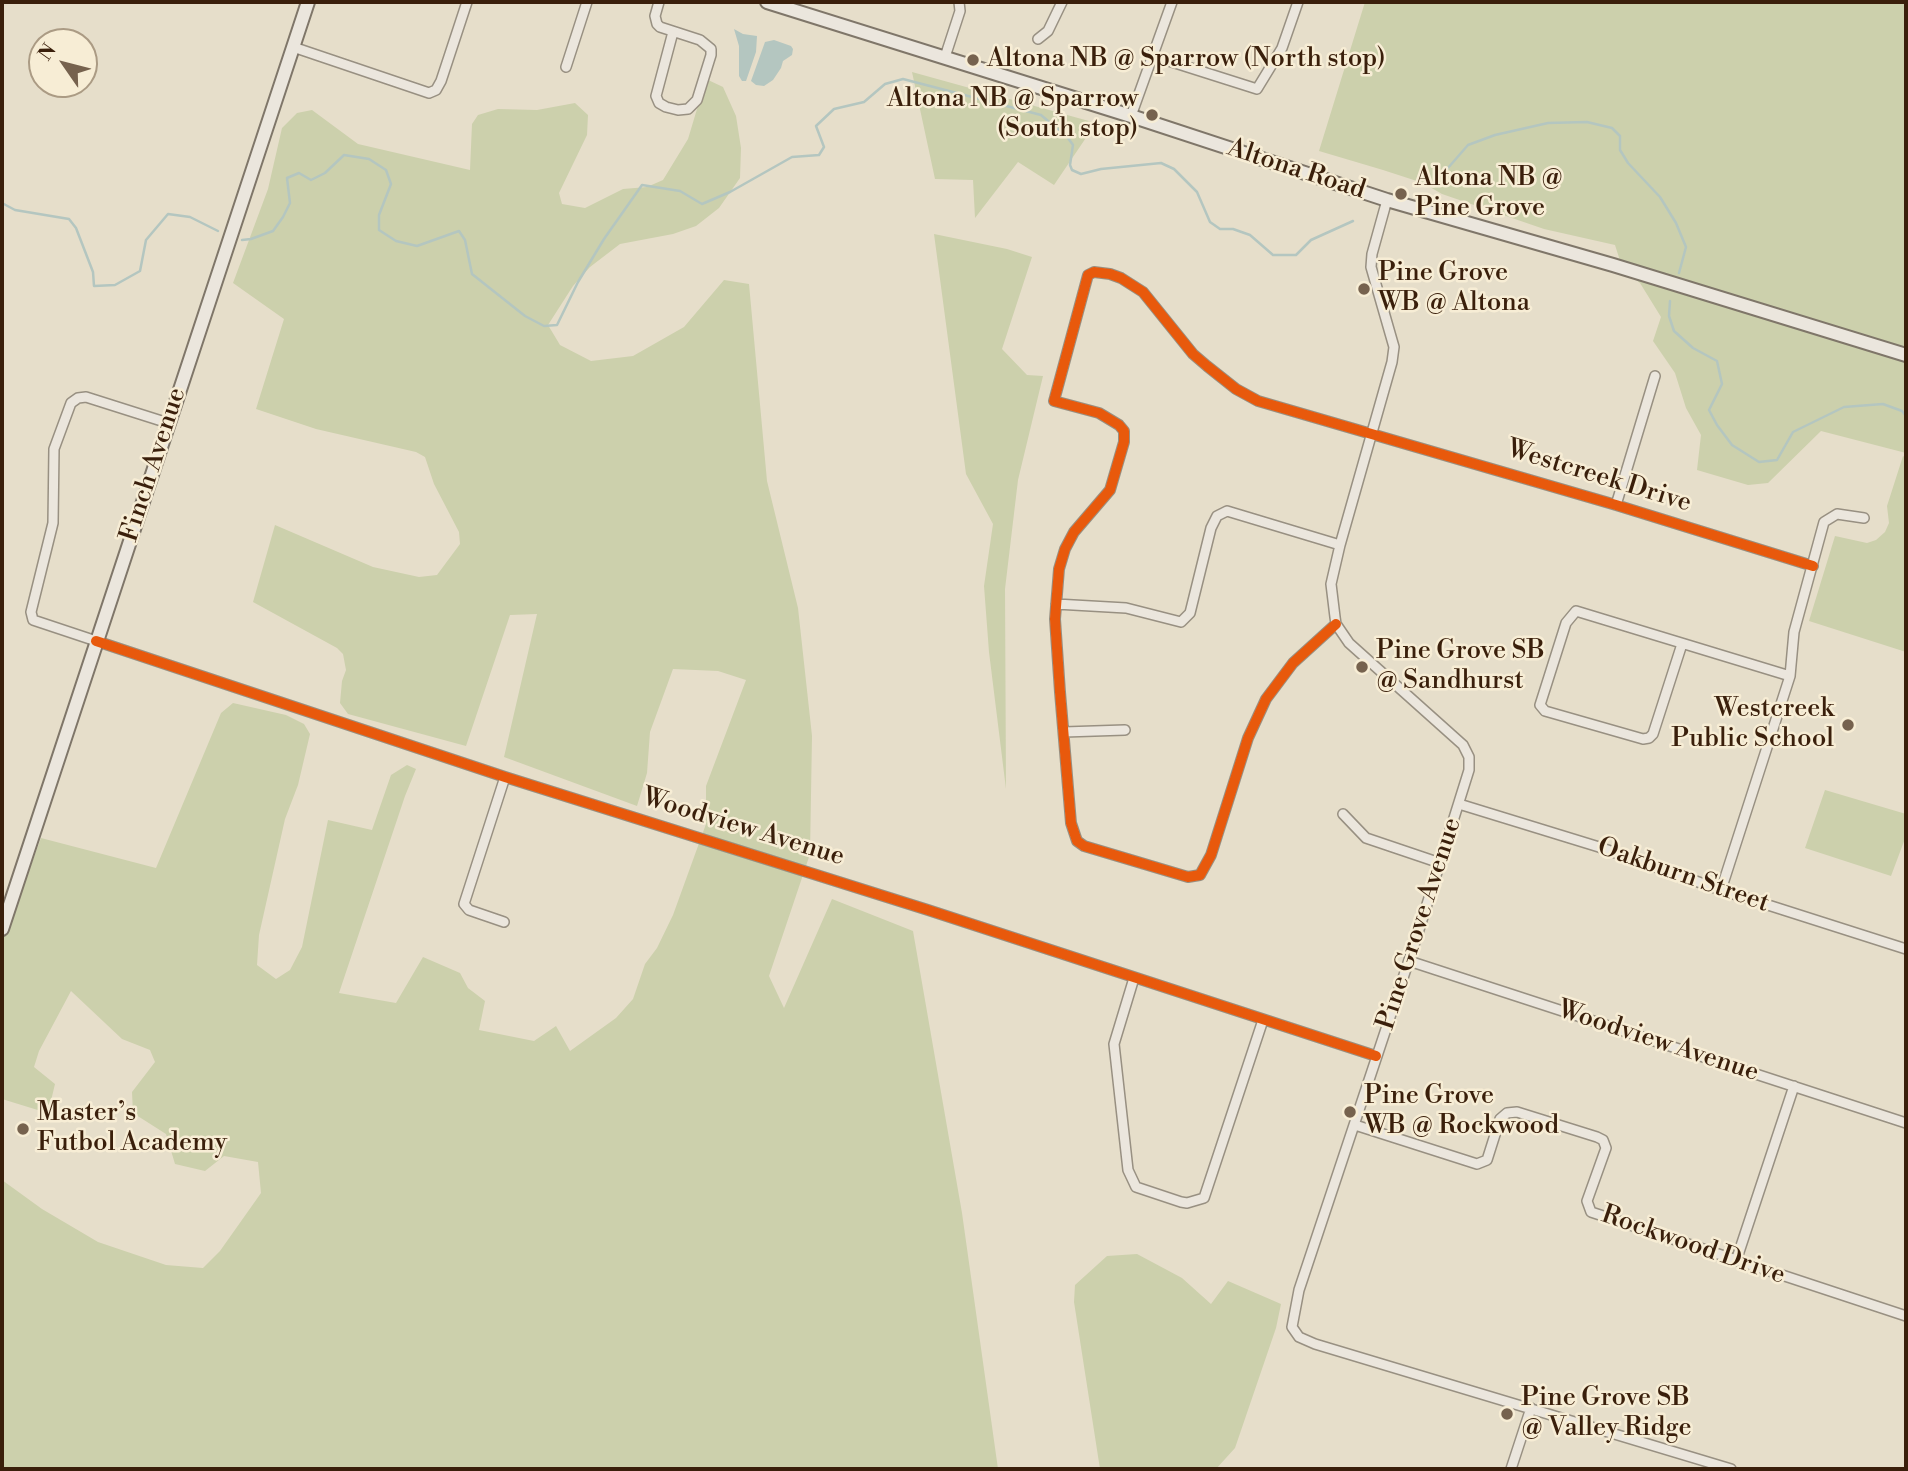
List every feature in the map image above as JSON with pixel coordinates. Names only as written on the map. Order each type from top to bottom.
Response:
[{"type":"main road","name":"Finch Avenue","points":[[2,929],[308,2]]},
{"type":"main road","name":"Altona Road","points":[[767,2],[1131,116],[1387,200],[1613,265],[1906,355]]},
{"type":"street","points":[[292,47],[429,93],[436,90],[441,80],[467,2]]},
{"type":"street","points":[[566,67],[587,2]]},
{"type":"street","points":[[659,2],[655,16],[657,24],[700,40],[710,49],[711,55],[697,100],[688,109],[666,107],[659,103],[656,96],[674,32]]},
{"type":"street","points":[[945,57],[960,11],[959,2]]},
{"type":"street","points":[[1038,39],[1048,31],[1062,2]]},
{"type":"street","points":[[1131,116],[1172,2]]},
{"type":"street","points":[[1153,56],[1257,89],[1282,48],[1298,2]]},
{"type":"street","points":[[1340,545],[1227,511],[1217,516],[1210,528],[1190,613],[1181,622],[1126,608],[1056,604],[1071,823],[1077,841],[1084,846],[1188,877],[1200,875],[1211,855],[1248,738],[1266,699],[1293,663],[1336,624],[1331,584],[1388,378],[1394,347],[1371,267],[1371,254],[1387,200]]},
{"type":"street","name":"Westcreek Drive","points":[[1056,604],[1059,569],[1065,549],[1074,532],[1110,491],[1124,442],[1124,431],[1119,425],[1099,413],[1054,401],[1087,275],[1094,272],[1121,278],[1143,292],[1194,354],[1236,390],[1258,401],[1616,505],[1813,566]]},
{"type":"street","points":[[1616,505],[1655,376]]},
{"type":"street","name":"Woodview Avenue","points":[[168,423],[86,397],[71,403],[54,449],[53,523],[31,612],[33,620],[505,777],[928,910],[1376,1056]]},
{"type":"street","points":[[1721,890],[1790,676],[1794,632],[1824,522],[1837,514],[1864,518]]},
{"type":"street","points":[[1682,643],[1653,734],[1649,738],[1643,739],[1545,711],[1540,705],[1566,623],[1576,611],[1682,643],[1790,676]]},
{"type":"street","name":"Pine Grove Avenue","points":[[1336,624],[1349,643],[1463,745],[1469,770],[1409,961],[1299,1290],[1292,1327],[1299,1337],[1315,1344],[1731,1469]]},
{"type":"street","points":[[1064,732],[1125,730]]},
{"type":"street","points":[[504,922],[469,910],[464,904],[505,777]]},
{"type":"street","name":"Oakburn Street","points":[[1459,804],[1599,847],[1721,890],[1906,949]]},
{"type":"street","points":[[1343,814],[1366,838],[1440,863]]},
{"type":"street","name":"Woodview Avenue","points":[[1409,961],[1906,1123]]},
{"type":"street","points":[[1134,978],[1114,1044],[1128,1170],[1136,1187],[1181,1202],[1205,1198],[1263,1020]]},
{"type":"street","points":[[1736,1261],[1794,1086]]},
{"type":"street","name":"Rockwood Drive","points":[[1355,1125],[1477,1164],[1487,1160],[1500,1119],[1507,1113],[1517,1112],[1597,1137],[1603,1140],[1606,1148],[1587,1201],[1591,1212],[1906,1316]]},
{"type":"street","points":[[1511,1469],[1531,1408]]},
{"type":"green space","points":[[1365,2],[1906,2],[1906,453],[1821,431],[1768,483],[1748,485],[1697,470],[1701,435],[1686,408],[1675,373],[1653,341],[1661,317],[1640,283],[1623,270],[1615,245],[1544,229],[1442,194],[1423,183],[1319,151]]},
{"type":"green space","points":[[912,72],[1096,123],[1054,185],[1018,162],[975,218],[973,180],[935,179]]},
{"type":"green space","points":[[706,79],[723,87],[736,116],[741,148],[740,178],[719,208],[696,226],[673,234],[620,244],[590,267],[573,286],[548,325],[560,345],[591,361],[633,356],[684,327],[724,280],[749,284],[767,481],[798,608],[812,736],[810,854],[769,976],[784,1008],[832,899],[913,931],[962,1213],[998,1469],[2,1469],[2,1180],[42,1209],[98,1242],[166,1265],[203,1268],[220,1251],[261,1193],[258,1162],[224,1156],[205,1171],[175,1164],[166,1134],[133,1113],[132,1092],[155,1062],[150,1050],[122,1039],[71,991],[39,1051],[34,1067],[55,1084],[49,1109],[41,1111],[2,1099],[2,936],[9,925],[41,838],[156,868],[221,713],[233,703],[286,715],[304,724],[310,734],[298,785],[285,819],[259,935],[257,965],[276,979],[290,970],[302,947],[328,820],[372,830],[391,775],[407,765],[416,769],[339,993],[396,1003],[423,957],[460,973],[468,988],[485,1001],[479,1030],[534,1041],[556,1026],[570,1051],[616,1018],[633,999],[645,964],[657,948],[673,915],[706,824],[706,786],[746,680],[718,671],[673,669],[650,732],[647,773],[637,806],[504,757],[537,614],[510,615],[466,746],[348,714],[340,703],[346,670],[343,654],[337,648],[253,602],[275,525],[373,567],[419,577],[437,575],[460,544],[459,532],[434,484],[425,457],[416,452],[316,429],[256,409],[284,319],[233,283],[268,189],[282,128],[297,113],[312,110],[358,144],[470,170],[472,124],[478,115],[498,109],[537,110],[575,103],[588,115],[587,135],[559,193],[562,204],[585,208],[623,189],[647,187],[663,180],[688,139]]},
{"type":"green space","points":[[934,234],[1032,257],[1002,349],[1027,375],[1043,376],[1018,480],[1005,589],[1006,789],[989,652],[984,586],[993,524],[966,474]]},
{"type":"green space","points":[[1903,456],[1906,458],[1906,652],[1809,621],[1835,536],[1867,543],[1876,540],[1885,532],[1889,523],[1887,506]]},
{"type":"green space","points":[[1825,790],[1906,814],[1906,836],[1891,876],[1805,848]]},
{"type":"green space","points":[[1137,1254],[1182,1278],[1211,1304],[1228,1281],[1281,1304],[1276,1328],[1235,1448],[1216,1469],[1100,1469],[1074,1302],[1075,1285],[1107,1256]]},
{"type":"shaded area","points":[[734,29],[743,34],[757,36],[756,52],[746,81],[742,81],[739,76],[739,46]]},
{"type":"shaded area","points":[[774,40],[791,46],[792,55],[783,61],[773,80],[764,86],[756,85],[751,81],[765,42]]},
{"type":"waterway","points":[[242,240],[273,231],[290,203],[287,178],[299,173],[311,180],[325,173],[344,155],[369,159],[386,170],[391,184],[379,215],[379,230],[396,241],[417,246],[459,231],[465,240],[472,274],[525,316],[544,326],[557,325],[578,282],[604,239],[642,185],[680,191],[702,204],[730,192],[792,157],[819,155],[824,147],[816,126],[834,109],[864,102],[885,84],[903,79],[1041,115],[1073,145],[1070,165],[1072,170],[1081,174],[1101,169],[1161,163],[1174,169],[1197,192],[1210,222],[1220,229],[1233,229],[1250,235],[1273,255],[1296,255],[1311,240],[1353,221]]},
{"type":"waterway","points":[[1441,176],[1468,145],[1495,135],[1548,123],[1587,122],[1612,128],[1620,136],[1620,150],[1628,163],[1660,197],[1676,223],[1686,247],[1679,273]]},
{"type":"waterway","points":[[2,203],[15,210],[69,219],[76,228],[93,272],[94,286],[115,285],[140,271],[146,240],[168,214],[190,217],[218,231]]},
{"type":"waterway","points":[[1670,301],[1669,316],[1674,331],[1693,348],[1717,361],[1722,384],[1709,410],[1717,425],[1732,445],[1759,462],[1777,460],[1793,432],[1844,407],[1883,404],[1902,411],[1906,416]]},
{"type":"cycle path","points":[[1336,624],[1293,663],[1266,699],[1248,738],[1211,855],[1200,875],[1188,877],[1084,846],[1077,841],[1071,823],[1055,619],[1059,569],[1074,532],[1110,490],[1124,442],[1124,431],[1119,425],[1099,413],[1054,401],[1088,275],[1094,272],[1110,274],[1143,292],[1193,354],[1236,389],[1258,401],[1616,505],[1813,566]]},
{"type":"cycle path","points":[[96,641],[505,777],[928,910],[1376,1056]]},
{"type":"place","name":"Altona NB @ Sparrow (North stop)","points":[[973,60]]},
{"type":"place","name":"Altona NB @ Sparrow (South stop)","points":[[1152,115]]},
{"type":"place","name":"Altona NB @ Pine Grove","points":[[1401,194]]},
{"type":"place","name":"Pine Grove WB @ Altona","points":[[1364,289]]},
{"type":"place","name":"Pine Grove SB @ Sandhurst","points":[[1362,667]]},
{"type":"place","name":"Westcreek Public School","points":[[1848,725]]},
{"type":"place","name":"Pine Grove WB @ Rockwood","points":[[1350,1112]]},
{"type":"place","name":"Master’s Futbol Academy","points":[[23,1129]]},
{"type":"place","name":"Pine Grove SB @ Valley Ridge","points":[[1507,1414]]}]
